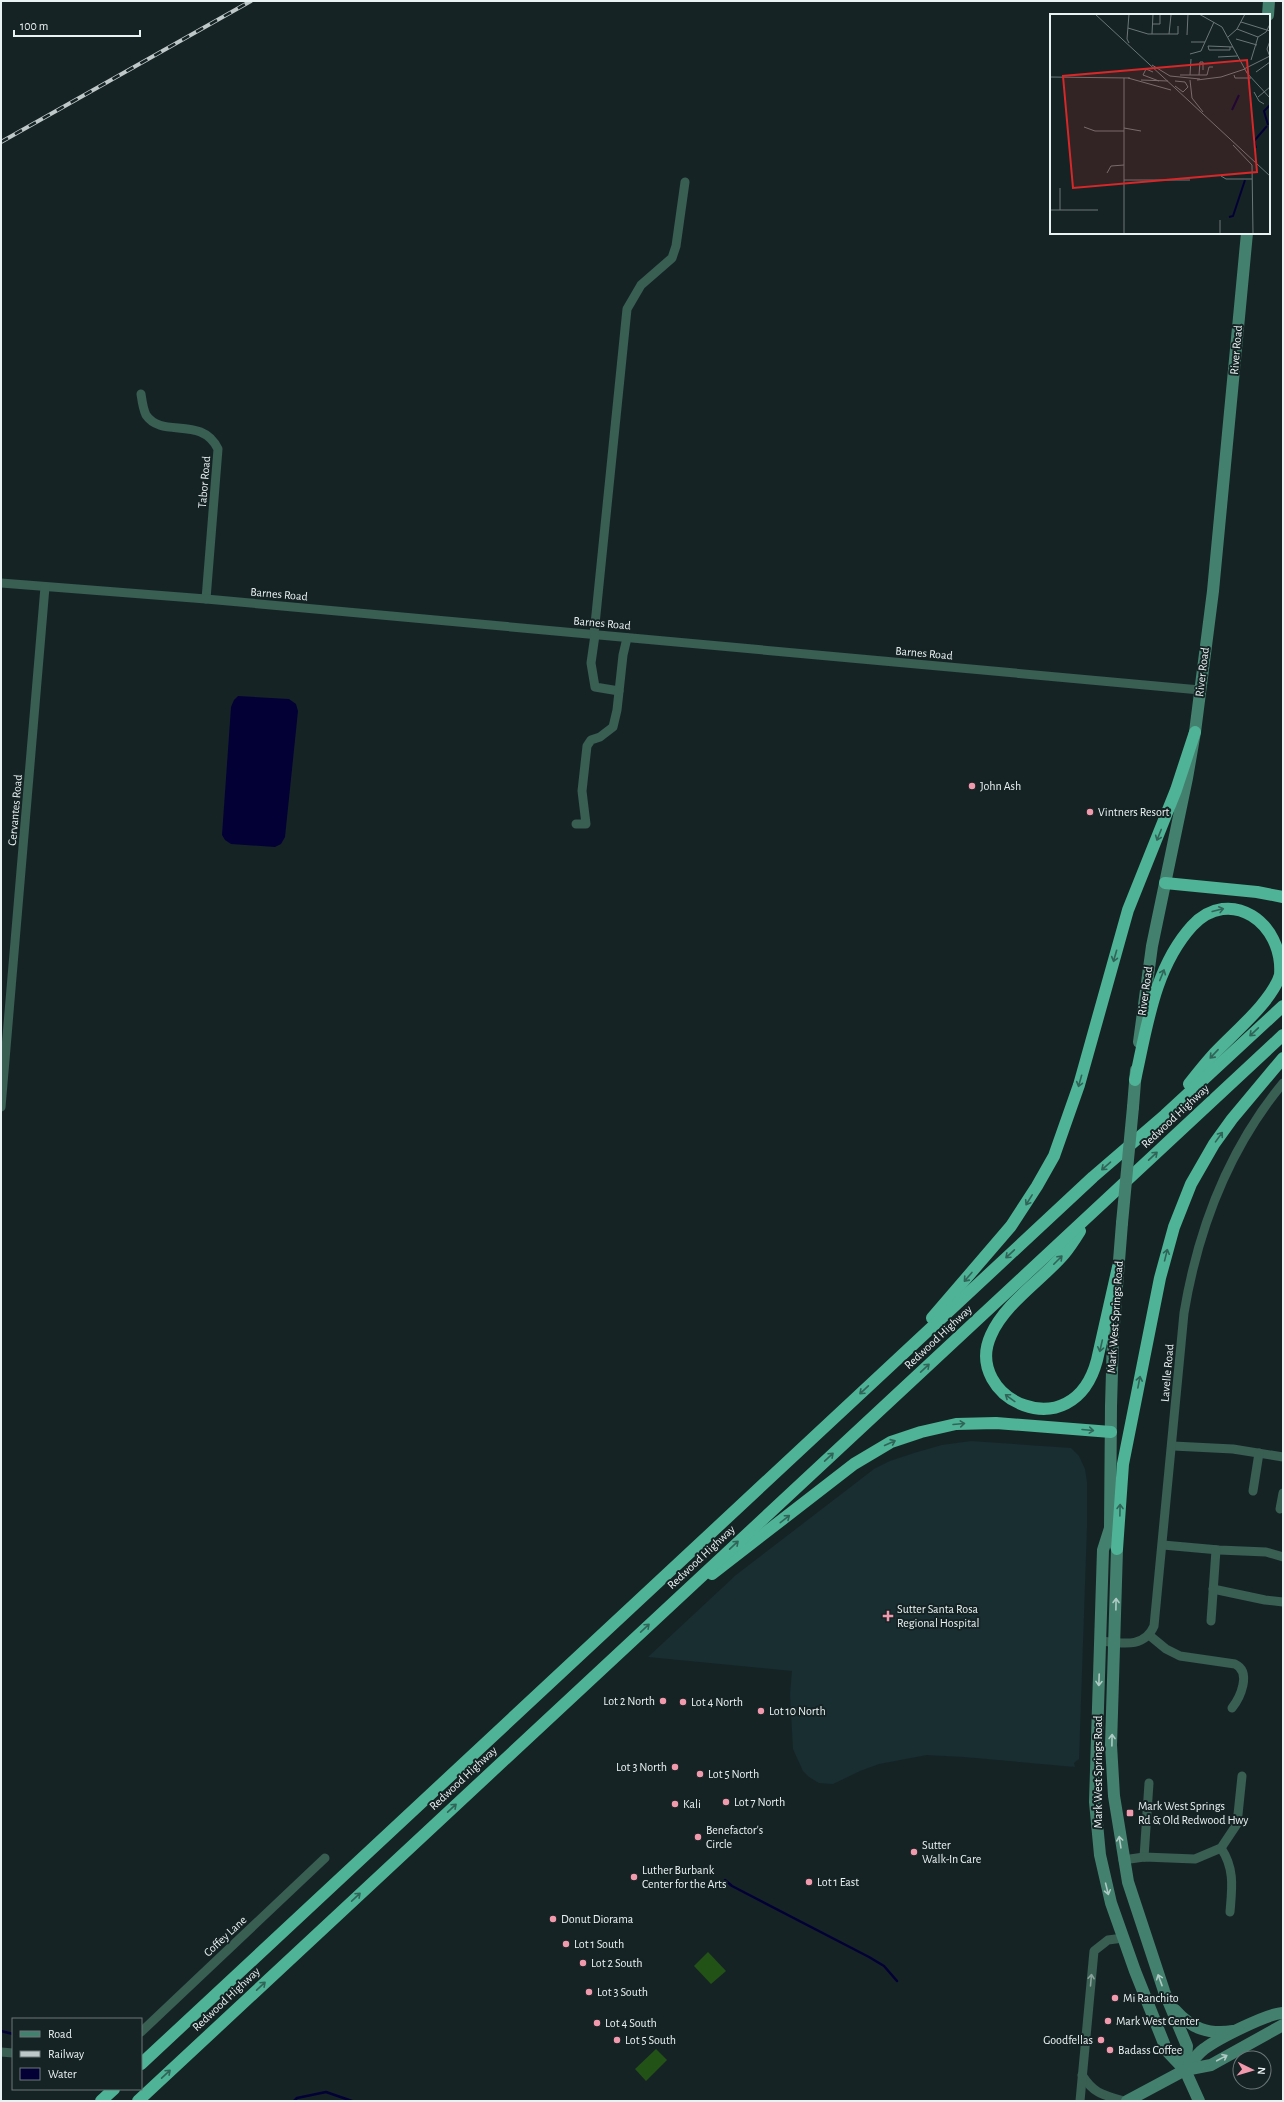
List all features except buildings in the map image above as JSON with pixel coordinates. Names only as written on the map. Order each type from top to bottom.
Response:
[{"type":"highway","points":[[884,1372],[1011,1226],[1037,1186],[1054,1156],[1079,1085],[1128,910],[1175,794],[1195,732]]},
{"type":"highway","points":[[1165,883],[1257,892],[1283,897]]},
{"type":"highway","points":[[1135,1080],[1159,983],[1175,948],[1187,932],[1201,918],[1219,909],[1243,910],[1258,917],[1272,930],[1280,947],[1282,964],[1275,985],[1263,1002],[1211,1057],[1164,1115]]},
{"type":"highway","name":"Redwood Highway","points":[[142,2063],[1093,1177],[1164,1115],[1283,1006]]},
{"type":"highway","name":"Redwood Highway","points":[[138,2101],[1283,1035]]},
{"type":"highway","points":[[1117,1549],[1124,1458],[1160,1278],[1174,1226],[1191,1184],[1214,1144],[1236,1114],[1283,1058]]},
{"type":"highway","points":[[1092,1214],[1065,1254],[1006,1312],[990,1336],[987,1351],[990,1370],[995,1382],[1007,1396],[1029,1407],[1047,1408],[1066,1403],[1086,1387],[1096,1365],[1118,1266]]},
{"type":"highway","points":[[675,1600],[734,1559],[854,1464],[891,1442],[942,1426],[976,1422],[1111,1432]]},
{"type":"highway","points":[[101,2101],[113,2090]]},
{"type":"main road","points":[[1268,14],[1269,1]]},
{"type":"main road","name":"River Road","points":[[1133,1107],[1147,977],[1195,732],[1214,584],[1247,234]]},
{"type":"main road","name":"Mark West Springs Road","points":[[1133,1107],[1118,1266],[1111,1376],[1110,1528],[1103,1550],[1095,1802],[1097,1827],[1106,1887],[1123,1938],[1167,2051],[1185,2070],[1199,2101]]},
{"type":"main road","name":"Mark West Springs Road","points":[[1110,1528],[1117,1549],[1112,1779],[1123,1860],[1134,1903],[1187,2046],[1185,2070]]},
{"type":"main road","points":[[1170,2003],[1183,2019],[1199,2029],[1219,2033],[1240,2030]]},
{"type":"main road","points":[[1185,2070],[1203,2049],[1276,2013],[1283,2013]]},
{"type":"main road","points":[[1127,2101],[1185,2070],[1210,2064],[1283,2024]]},
{"type":"street","points":[[619,691],[595,687],[591,663],[627,309],[641,285],[672,258],[676,246],[685,182]]},
{"type":"street","name":"Tabor Road","points":[[141,394],[145,414],[150,420],[161,425],[202,431],[211,436],[218,448],[206,599]]},
{"type":"street","name":"Barnes Road","points":[[1,583],[206,599],[1200,690]]},
{"type":"street","name":"Cervantes Road","points":[[1,1107],[45,587]]},
{"type":"street","points":[[576,824],[586,824],[582,791],[587,746],[591,740],[600,737],[613,727],[623,655],[627,638]]},
{"type":"street","name":"Lavelle Road","points":[[1149,1635],[1156,1620],[1184,1313],[1198,1246],[1211,1207],[1228,1169],[1253,1124],[1283,1083]]},
{"type":"street","points":[[1173,1446],[1224,1448],[1283,1457]]},
{"type":"street","points":[[1253,1491],[1259,1453]]},
{"type":"street","points":[[1280,1509],[1283,1493]]},
{"type":"street","points":[[1163,1545],[1216,1550],[1266,1552],[1283,1557]]},
{"type":"street","points":[[1211,1621],[1216,1550]]},
{"type":"street","points":[[1213,1589],[1265,1600],[1283,1602]]},
{"type":"street","points":[[1100,1641],[1136,1643],[1149,1635],[1166,1649],[1180,1656],[1235,1664],[1240,1667],[1243,1673],[1242,1693],[1232,1708]]},
{"type":"street","points":[[1123,1860],[1144,1857],[1195,1859],[1221,1848],[1237,1824],[1242,1776]]},
{"type":"street","points":[[1144,1857],[1149,1783]]},
{"type":"street","points":[[1221,1848],[1230,1862],[1233,1876],[1230,1912]]},
{"type":"street","name":"Coffey Lane","points":[[142,2031],[326,1858]]},
{"type":"street","points":[[1080,2101],[1094,1951],[1108,1940],[1123,1938]]},
{"type":"street","points":[[1,2052],[12,2053]]},
{"type":"street","points":[[1082,2075],[1090,2087],[1100,2094],[1124,2101]]},
{"type":"shaded area","name":"Sutter Santa Rosa Regional Hospital","points":[[971,1441],[1071,1448],[1079,1456],[1085,1469],[1087,1482],[1087,1527],[1079,1759],[1074,1763],[1075,1767],[927,1755],[879,1764],[833,1784],[819,1783],[803,1771],[793,1749],[790,1694],[792,1671],[648,1657],[736,1575],[874,1469],[890,1461],[914,1453],[942,1445]]},
{"type":"green space","points":[[708,1952],[726,1971],[711,1984],[694,1966]]},
{"type":"green space","points":[[656,2049],[667,2060],[646,2081],[635,2069]]},
{"type":"water","points":[[238,696],[289,699],[296,704],[298,711],[285,837],[281,844],[275,847],[231,844],[225,840],[222,835],[231,707],[234,700]]},
{"type":"waterway","points":[[725,1880],[732,1886],[869,1957],[884,1966],[897,1981]]},
{"type":"waterway","points":[[1,2031],[12,2034]]},
{"type":"waterway","points":[[294,2101],[297,2098],[326,2092],[352,2101]]},
{"type":"railway","points":[[1,142],[251,1]]},
{"type":"place","name":"John Ash","points":[[972,786]]},
{"type":"place","name":"Vintners Resort","points":[[1090,812]]},
{"type":"place","name":"Sutter Santa Rosa Regional Hospital","points":[[888,1616]]},
{"type":"place","name":"Lot 2 North","points":[[663,1701]]},
{"type":"place","name":"Lot 4 North","points":[[683,1702]]},
{"type":"place","name":"Lot 10 North","points":[[761,1711]]},
{"type":"place","name":"Lot 3 North","points":[[675,1767]]},
{"type":"place","name":"Lot 5 North","points":[[700,1774]]},
{"type":"place","name":"Lot 7 North","points":[[726,1802]]},
{"type":"place","name":"Kali","points":[[675,1804]]},
{"type":"place","name":"Mark West Springs Rd & Old Redwood Hwy","points":[[1130,1813]]},
{"type":"place","name":"Benefactor's Circle","points":[[698,1837]]},
{"type":"place","name":"Sutter Walk-In Care","points":[[914,1852]]},
{"type":"place","name":"Luther Burbank Center for the Arts","points":[[634,1877]]},
{"type":"place","name":"Lot 1 East","points":[[809,1882]]},
{"type":"place","name":"Donut Diorama","points":[[553,1919]]},
{"type":"place","name":"Lot 1 South","points":[[566,1944]]},
{"type":"place","name":"Lot 2 South","points":[[583,1963]]},
{"type":"place","name":"Lot 3 South","points":[[589,1992]]},
{"type":"place","name":"Mi Ranchito","points":[[1115,1998]]},
{"type":"place","name":"Mark West Center","points":[[1108,2021]]},
{"type":"place","name":"Lot 4 South","points":[[597,2023]]},
{"type":"place","name":"Lot 5 South","points":[[617,2040]]},
{"type":"place","name":"Goodfellas","points":[[1101,2040]]},
{"type":"place","name":"Badass Coffee","points":[[1110,2050]]}]
